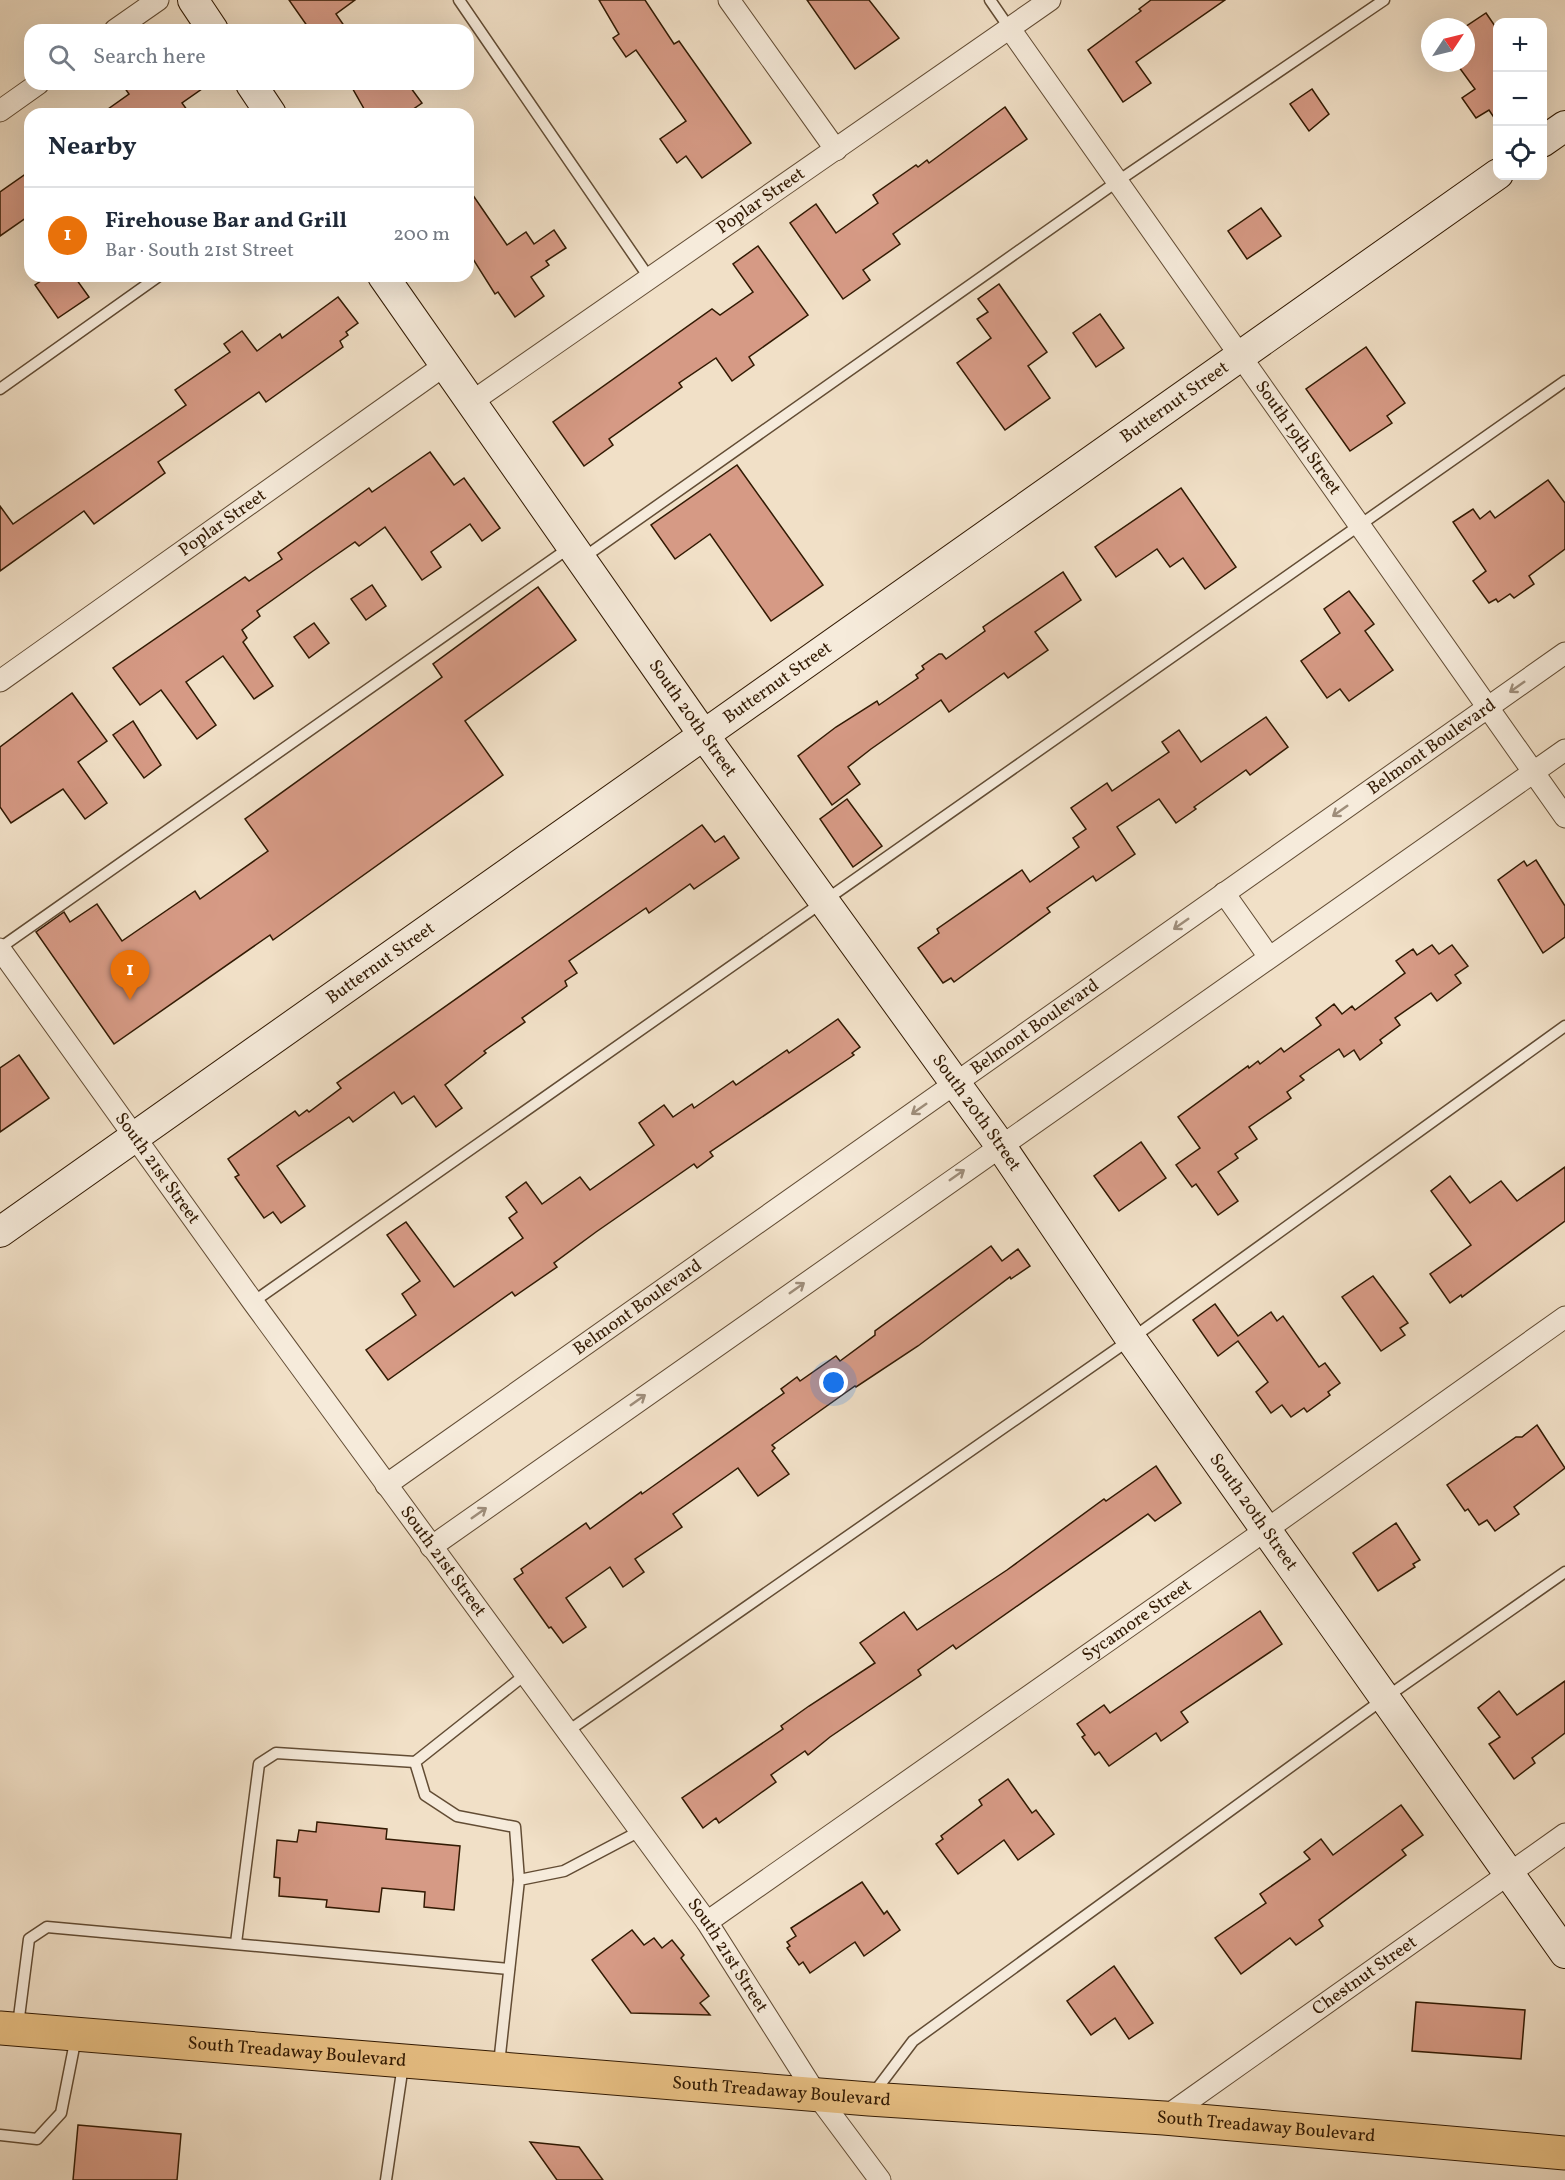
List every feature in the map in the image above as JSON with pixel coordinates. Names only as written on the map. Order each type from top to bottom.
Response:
[{"type":"main road","name":"South Treadaway Boulevard","points":[[9,2029],[869,2099],[1164,2118],[1565,2153]]},
{"type":"street","points":[[124,24],[158,0]]},
{"type":"street","points":[[192,0],[209,24]]},
{"type":"street","points":[[729,0],[836,150]]},
{"type":"street","name":"Poplar Street","points":[[470,403],[1050,0]]},
{"type":"street","name":"South 19th Street","points":[[1010,29],[1565,817]]},
{"type":"street","points":[[0,111],[30,90]]},
{"type":"street","points":[[255,90],[267,108]]},
{"type":"street","points":[[1547,139],[1565,126]]},
{"type":"street","name":"Butternut Street","points":[[0,1232],[1493,177]]},
{"type":"street","name":"South 20th Street","points":[[387,282],[822,902],[1000,1145],[1131,1339],[1565,1953]]},
{"type":"street","name":"Poplar Street","points":[[0,681],[444,365]]},
{"type":"street","name":"Belmont Boulevard","points":[[386,1485],[1565,653]]},
{"type":"street","points":[[431,1547],[1565,750]]},
{"type":"street","points":[[1224,893],[1269,957]]},
{"type":"street","name":"South 21st Street","points":[[0,948],[253,1302],[707,1922],[816,2094],[880,2180]]},
{"type":"street","name":"Sycamore Street","points":[[707,1922],[1565,1317]]},
{"type":"street","name":"Chestnut Street","points":[[1164,2118],[1565,1834]]},
{"type":"lane","points":[[459,0],[650,279]]},
{"type":"lane","points":[[990,0],[1010,29]]},
{"type":"lane","points":[[0,948],[1384,0]]},
{"type":"lane","points":[[0,389],[151,282]]},
{"type":"lane","points":[[253,1302],[1565,381]]},
{"type":"lane","points":[[568,1731],[1131,1339],[1565,1026]]},
{"type":"lane","points":[[869,2099],[913,2041],[1385,1698],[1565,1572]]},
{"type":"lane","points":[[236,1943],[259,1764],[276,1753],[415,1762],[526,1674]]},
{"type":"lane","points":[[415,1762],[425,1796],[457,1816],[516,1827],[519,1880],[499,2069]]},
{"type":"lane","points":[[519,1880],[564,1871],[640,1831]]},
{"type":"lane","points":[[9,2029],[29,1939],[46,1927],[509,1969]]},
{"type":"lane","points":[[0,2135],[37,2139],[61,2113],[76,2035]]},
{"type":"lane","points":[[386,2180],[403,2061]]},
{"type":"building","points":[[289,0],[355,0],[336,14],[343,24],[306,24]]},
{"type":"building","points":[[599,0],[645,0],[674,44],[679,41],[751,143],[702,178],[686,156],[677,163],[660,139],[686,121],[636,50],[626,57],[613,38],[619,34]]},
{"type":"building","points":[[807,0],[869,0],[899,38],[855,69]]},
{"type":"building","points":[[1151,0],[1225,0],[1136,62],[1151,83],[1123,102],[1088,50],[1141,11],[1139,9]]},
{"type":"building","points":[[1486,13],[1493,23],[1493,116],[1489,110],[1476,118],[1462,98],[1475,89],[1463,72],[1475,72],[1475,20]]},
{"type":"building","points":[[1312,89],[1329,114],[1309,131],[1290,104]]},
{"type":"building","points":[[126,90],[200,90],[182,103],[186,108],[109,108],[129,94]]},
{"type":"building","points":[[353,90],[412,90],[422,103],[415,108],[364,108]]},
{"type":"building","points":[[1005,107],[1027,139],[893,234],[900,244],[863,270],[870,280],[843,299],[790,223],[816,204],[836,233],[878,203],[873,195],[916,165],[918,167],[927,160],[929,163]]},
{"type":"building","points":[[24,175],[24,219],[0,236],[0,192]]},
{"type":"building","points":[[474,197],[507,245],[526,232],[534,244],[554,230],[566,248],[546,261],[549,265],[531,277],[544,296],[515,317],[498,292],[495,294],[474,261]]},
{"type":"building","points":[[1261,208],[1281,236],[1247,259],[1228,231]]},
{"type":"building","points":[[758,246],[808,315],[749,357],[754,365],[732,381],[716,358],[679,383],[682,387],[609,439],[613,445],[584,466],[553,422],[712,309],[720,315],[753,292],[733,264]]},
{"type":"building","points":[[39,282],[78,282],[89,297],[58,318],[35,285]]},
{"type":"building","points":[[999,284],[1047,352],[1028,366],[1050,398],[1005,430],[957,363],[991,338],[977,319],[988,312],[978,299]]},
{"type":"building","points":[[338,297],[358,323],[346,332],[348,335],[340,341],[343,347],[266,402],[259,392],[158,462],[165,473],[94,524],[84,511],[0,571],[0,506],[13,524],[186,405],[175,390],[230,352],[224,344],[242,331],[257,351],[280,334],[282,338]]},
{"type":"building","points":[[1100,314],[1124,348],[1096,367],[1073,333]]},
{"type":"building","points":[[1366,347],[1405,403],[1387,416],[1392,423],[1350,451],[1306,389]]},
{"type":"building","points":[[430,452],[454,485],[464,478],[500,528],[482,541],[470,524],[431,552],[441,567],[422,580],[385,527],[359,546],[355,542],[313,571],[257,611],[260,616],[242,630],[247,638],[243,642],[273,686],[254,699],[223,656],[186,682],[216,725],[197,739],[161,690],[140,705],[113,668],[245,577],[249,581],[282,559],[278,553],[369,488],[372,492]]},
{"type":"building","points":[[737,465],[823,585],[771,621],[710,534],[675,559],[651,525]]},
{"type":"building","points":[[1548,480],[1565,503],[1565,549],[1529,576],[1534,584],[1514,598],[1510,594],[1498,602],[1496,599],[1489,603],[1473,581],[1486,571],[1453,522],[1473,509],[1480,519],[1490,511],[1495,518]]},
{"type":"building","points":[[1181,488],[1236,567],[1205,589],[1183,558],[1170,567],[1157,549],[1116,577],[1095,547]]},
{"type":"building","points":[[1063,572],[1081,600],[1035,632],[1048,650],[1008,678],[1004,673],[949,712],[941,700],[871,749],[848,767],[860,784],[832,805],[798,756],[836,727],[877,701],[879,705],[918,678],[916,675],[924,669],[922,666],[939,654],[946,659],[985,631],[983,627]]},
{"type":"building","points":[[372,585],[386,606],[366,620],[351,599]]},
{"type":"building","points":[[538,587],[576,640],[465,721],[503,775],[273,940],[270,935],[114,1044],[36,932],[64,912],[70,922],[97,904],[122,941],[195,891],[200,899],[268,851],[245,819],[442,677],[433,664]]},
{"type":"building","points":[[1349,591],[1374,624],[1365,631],[1393,670],[1349,701],[1340,689],[1327,698],[1301,661],[1340,633],[1324,609]]},
{"type":"building","points":[[314,623],[329,643],[309,658],[294,637]]},
{"type":"building","points":[[72,693],[107,741],[78,762],[107,803],[85,819],[63,789],[11,823],[0,807],[0,747]]},
{"type":"building","points":[[1266,717],[1288,747],[1250,775],[1246,770],[1194,807],[1196,809],[1176,823],[1159,799],[1117,827],[1135,854],[1096,881],[1093,876],[1047,908],[1050,912],[954,982],[951,978],[943,983],[918,948],[939,933],[937,929],[1022,870],[1030,882],[1079,847],[1073,838],[1086,829],[1071,808],[1107,783],[1112,791],[1169,752],[1162,742],[1179,730],[1201,762]]},
{"type":"building","points":[[133,721],[161,765],[144,778],[113,735]]},
{"type":"building","points":[[847,799],[882,846],[853,867],[820,819]]},
{"type":"building","points":[[702,825],[715,842],[724,836],[739,858],[694,889],[690,884],[649,913],[646,908],[569,961],[577,973],[565,981],[567,986],[522,1018],[525,1022],[484,1051],[486,1053],[445,1085],[462,1108],[436,1127],[414,1096],[402,1104],[394,1092],[353,1122],[349,1117],[277,1166],[305,1206],[281,1223],[273,1212],[264,1218],[235,1177],[239,1175],[228,1159],[295,1111],[299,1116],[307,1110],[309,1112],[341,1088],[337,1083]]},
{"type":"building","points":[[1536,860],[1565,906],[1565,937],[1543,953],[1498,880],[1524,861],[1527,866]]},
{"type":"building","points":[[1432,945],[1439,954],[1452,945],[1468,966],[1455,975],[1461,983],[1437,1001],[1431,993],[1395,1018],[1400,1025],[1380,1040],[1382,1043],[1360,1060],[1354,1050],[1344,1057],[1339,1049],[1300,1076],[1304,1080],[1287,1092],[1291,1098],[1249,1127],[1257,1139],[1235,1154],[1238,1158],[1218,1172],[1238,1201],[1218,1215],[1196,1184],[1192,1187],[1176,1165],[1200,1148],[1178,1117],[1248,1066],[1249,1068],[1258,1061],[1260,1064],[1281,1048],[1284,1052],[1321,1025],[1316,1018],[1334,1004],[1342,1014],[1352,1006],[1355,1010],[1405,973],[1396,961],[1413,949],[1417,955]]},
{"type":"building","points":[[838,1019],[860,1047],[852,1053],[854,1055],[710,1152],[713,1156],[697,1168],[694,1164],[596,1232],[554,1263],[557,1267],[515,1296],[512,1292],[388,1380],[366,1350],[416,1315],[402,1294],[420,1281],[387,1235],[406,1222],[454,1287],[523,1238],[509,1218],[517,1212],[506,1197],[526,1182],[542,1204],[580,1177],[590,1190],[654,1145],[639,1123],[664,1105],[673,1117],[692,1104],[694,1108],[733,1081],[736,1085],[787,1050],[789,1053]]},
{"type":"building","points":[[19,1055],[49,1098],[0,1132],[0,1068]]},
{"type":"building","points":[[1141,1142],[1166,1178],[1119,1211],[1094,1176]]},
{"type":"building","points":[[1565,1167],[1565,1221],[1462,1297],[1461,1295],[1450,1303],[1430,1274],[1471,1245],[1431,1191],[1450,1176],[1470,1203],[1501,1181],[1517,1201]]},
{"type":"building","points":[[991,1246],[1002,1261],[1018,1249],[1030,1266],[1011,1279],[1010,1277],[918,1346],[855,1386],[772,1445],[775,1448],[772,1451],[789,1474],[758,1496],[738,1468],[673,1514],[682,1527],[635,1559],[644,1572],[623,1587],[610,1567],[566,1598],[586,1627],[563,1643],[551,1627],[549,1628],[514,1579],[523,1573],[521,1569],[586,1523],[590,1529],[641,1492],[642,1494],[784,1393],[781,1389],[797,1377],[800,1381],[836,1356],[840,1361],[875,1335],[875,1331]]},
{"type":"building","points":[[1373,1276],[1408,1323],[1400,1328],[1405,1335],[1381,1351],[1342,1297]]},
{"type":"building","points":[[1215,1304],[1238,1336],[1271,1312],[1277,1321],[1283,1316],[1319,1367],[1325,1363],[1340,1383],[1328,1392],[1330,1395],[1307,1412],[1304,1408],[1291,1417],[1282,1405],[1271,1413],[1256,1392],[1268,1382],[1238,1341],[1218,1356],[1193,1320]]},
{"type":"building","points":[[1537,1425],[1565,1468],[1514,1507],[1519,1514],[1495,1531],[1487,1520],[1479,1525],[1468,1509],[1465,1511],[1447,1485]]},
{"type":"building","points":[[1156,1466],[1181,1503],[1155,1521],[1148,1514],[956,1649],[953,1645],[918,1670],[921,1675],[830,1737],[808,1755],[805,1751],[771,1775],[776,1782],[719,1823],[716,1818],[703,1828],[682,1798],[783,1729],[781,1726],[809,1706],[875,1663],[860,1643],[904,1612],[917,1630],[1007,1570],[1104,1499],[1106,1501]]},
{"type":"building","points":[[1396,1523],[1420,1560],[1413,1564],[1415,1567],[1378,1591],[1353,1553]]},
{"type":"building","points":[[1260,1611],[1282,1644],[1181,1712],[1188,1722],[1161,1741],[1156,1733],[1109,1766],[1099,1752],[1095,1755],[1082,1737],[1085,1735],[1077,1724],[1104,1705],[1110,1713]]},
{"type":"building","points":[[1565,1681],[1565,1733],[1532,1758],[1535,1763],[1514,1779],[1489,1744],[1500,1737],[1478,1708],[1499,1691],[1517,1715]]},
{"type":"building","points":[[1008,1779],[1032,1813],[1036,1810],[1054,1834],[1018,1860],[1004,1840],[958,1874],[936,1844],[943,1839],[941,1836],[982,1805],[979,1800]]},
{"type":"building","points":[[1401,1805],[1423,1835],[1402,1850],[1406,1855],[1319,1920],[1323,1926],[1296,1945],[1290,1938],[1241,1974],[1215,1938],[1266,1903],[1260,1894],[1310,1859],[1304,1852],[1321,1839],[1333,1855]]},
{"type":"building","points":[[317,1822],[387,1829],[386,1839],[460,1846],[454,1910],[424,1907],[425,1892],[382,1888],[379,1912],[326,1907],[327,1900],[279,1896],[280,1878],[274,1877],[277,1840],[297,1842],[299,1830],[316,1832]]},
{"type":"building","points":[[862,1882],[884,1914],[887,1911],[900,1930],[864,1956],[855,1942],[810,1973],[803,1962],[799,1965],[787,1948],[790,1946],[787,1942],[796,1936],[791,1928]]},
{"type":"building","points":[[632,1930],[644,1945],[654,1938],[662,1948],[672,1940],[684,1955],[681,1958],[709,1996],[700,2003],[710,2015],[631,2013],[592,1960]]},
{"type":"building","points":[[1114,1966],[1153,2023],[1129,2039],[1115,2018],[1091,2035],[1067,2001]]},
{"type":"building","points":[[1416,2002],[1525,2010],[1521,2059],[1412,2051]]},
{"type":"building","points":[[78,2125],[181,2134],[177,2180],[73,2180]]},
{"type":"building","points":[[530,2142],[579,2147],[603,2180],[557,2180]]},
{"type":"place","name":"Firehouse Bar and Grill","points":[[130,1000]]}]
